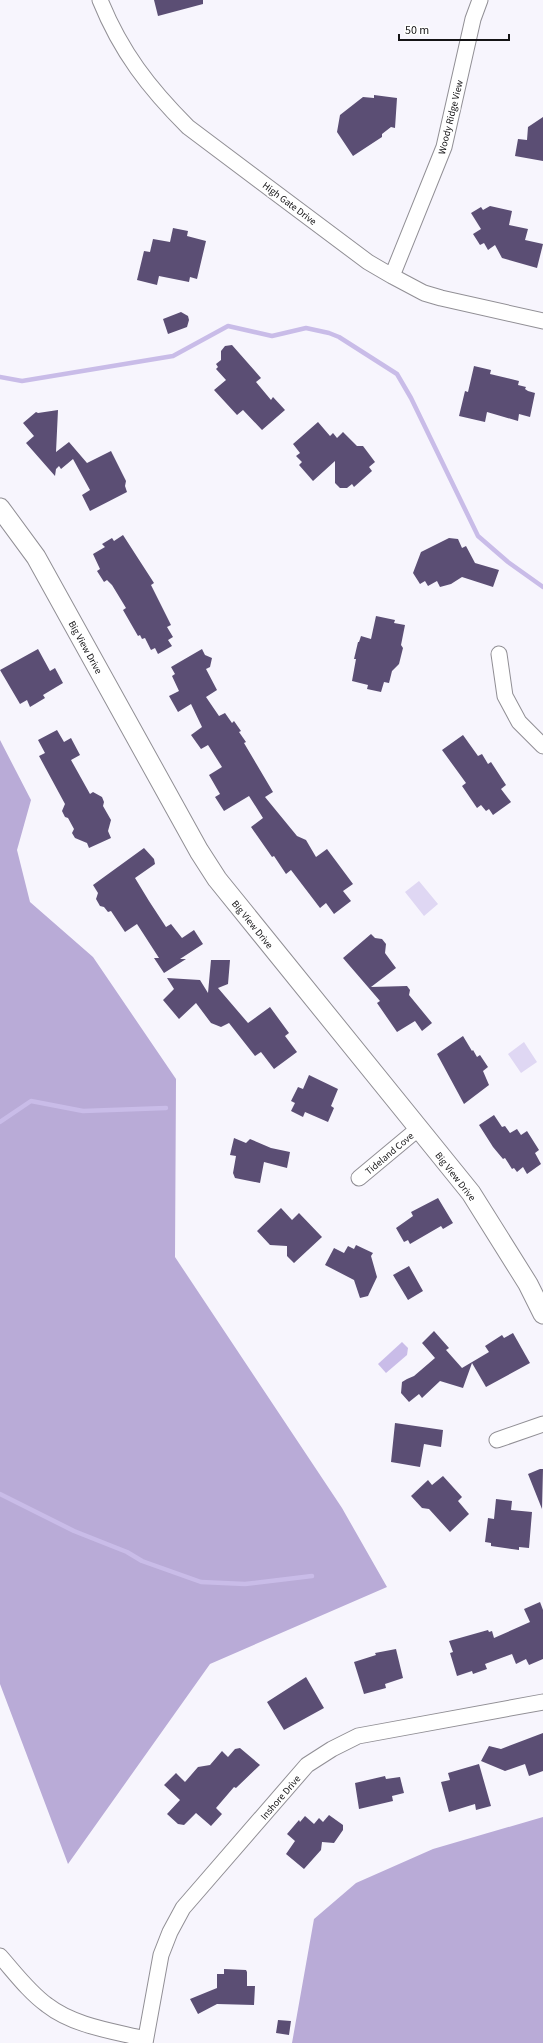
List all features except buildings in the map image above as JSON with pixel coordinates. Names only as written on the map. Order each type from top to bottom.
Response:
[{"type":"street","name":"High Gate Drive","points":[[100,0],[111,28],[140,74],[164,103],[188,127],[368,262],[424,293],[440,298],[543,321]]},
{"type":"street","name":"Woody Ridge View","points":[[392,276],[444,147],[473,19],[480,0]]},
{"type":"street","name":"Big View Drive","points":[[0,508],[36,557],[199,850],[217,879],[471,1193],[528,1284],[543,1314]]},
{"type":"street","points":[[498,654],[505,696],[519,722],[543,746]]},
{"type":"street","name":"Tideland Cove","points":[[359,1178],[419,1128]]},
{"type":"street","points":[[497,1440],[543,1424]]},
{"type":"street","name":"Inshore Drive","points":[[145,2041],[161,1955],[170,1932],[183,1908],[307,1765],[358,1736],[543,1702]]},
{"type":"street","points":[[0,1956],[31,1991],[47,2006],[84,2023],[145,2041]]},
{"type":"shaded area","points":[[0,740],[31,800],[17,850],[30,902],[93,957],[176,1079],[175,1257],[342,1508],[387,1587],[210,1664],[68,1864],[0,1684]]},
{"type":"shaded area","points":[[419,881],[438,904],[424,916],[405,892]]},
{"type":"shaded area","points":[[524,1042],[537,1062],[521,1073],[508,1054]]},
{"type":"shaded area","points":[[402,1342],[408,1348],[407,1355],[386,1373],[378,1364]]},
{"type":"shaded area","points":[[543,1817],[543,2043],[292,2043],[314,1919],[356,1883],[433,1849]]},
{"type":"waterway","points":[[0,377],[22,381],[173,356],[228,326],[272,336],[306,328],[329,333],[339,337],[397,374],[411,398],[478,536],[508,562],[543,587]]},
{"type":"waterway","points":[[0,1122],[31,1101],[83,1111],[166,1108]]},
{"type":"waterway","points":[[0,1494],[74,1531],[127,1552],[142,1561],[201,1582],[245,1584],[312,1576]]}]
